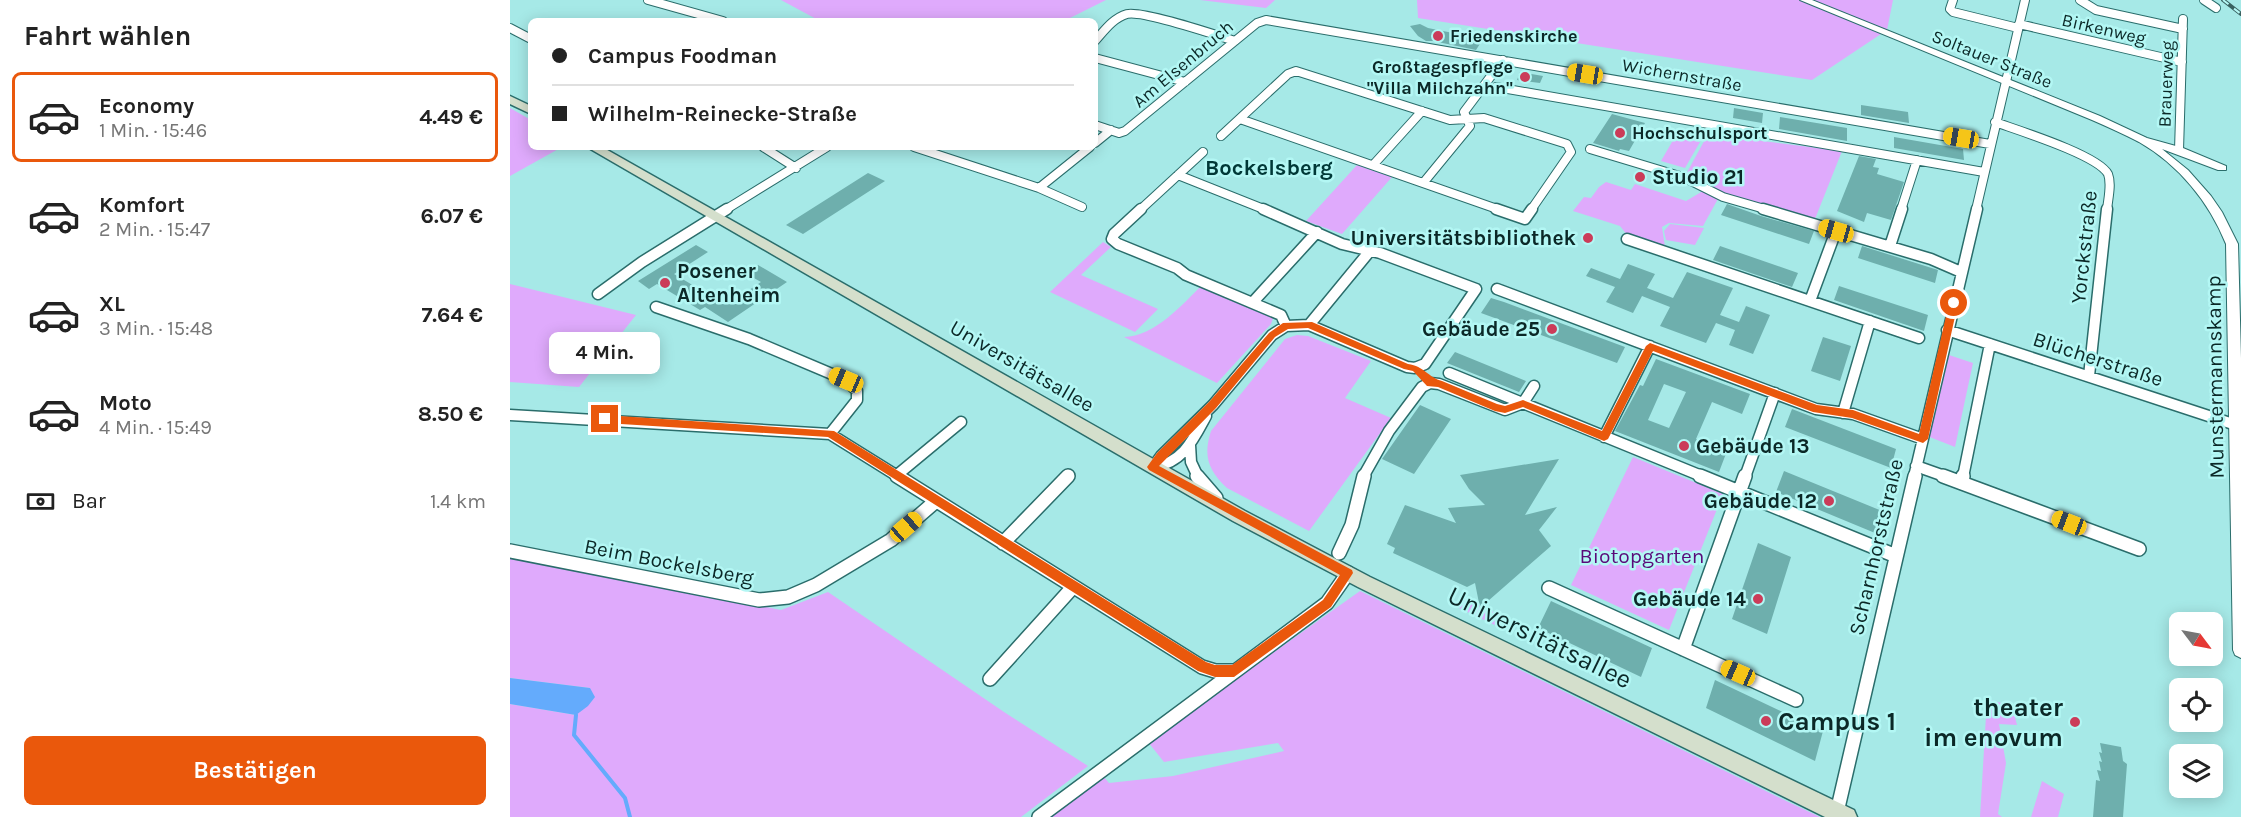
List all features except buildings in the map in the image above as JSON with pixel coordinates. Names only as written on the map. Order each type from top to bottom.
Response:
[{"type":"main road","points":[[510,99],[528,109]]},
{"type":"main road","name":"Universitätsallee","points":[[598,150],[1221,506],[1348,573],[1842,815]]},
{"type":"street","points":[[648,0],[714,18]]},
{"type":"street","points":[[665,5],[673,0]]},
{"type":"street","name":"Soltauer Straße","points":[[1804,0],[2096,118],[2142,140],[2174,149],[2222,168]]},
{"type":"street","name":"Birkenweg","points":[[1953,0],[1950,9],[1953,12],[2182,62]]},
{"type":"street","name":"Scharnhorststraße","points":[[1842,815],[1916,465],[2025,0]]},
{"type":"street","points":[[2080,0],[2096,10],[2183,29]]},
{"type":"street","points":[[2204,0],[2216,8]]},
{"type":"street","points":[[1098,38],[1115,20],[1132,13],[1193,27],[1235,40]]},
{"type":"street","points":[[704,18],[708,16]]},
{"type":"street","name":"Brauerweg","points":[[2174,149],[2182,62],[2183,19]]},
{"type":"street","name":"Am Elsenbruch","points":[[1111,130],[1119,133],[1125,131],[1261,21]]},
{"type":"street","name":"Wichernstraße","points":[[1261,21],[1286,23],[1990,144]]},
{"type":"street","points":[[510,28],[528,37]]},
{"type":"street","points":[[1098,58],[1185,82]]},
{"type":"street","points":[[1425,182],[1470,126],[1464,112],[1500,67],[1503,60]]},
{"type":"street","points":[[1221,136],[1288,74],[1296,71],[1450,120],[1484,118],[1567,144],[1571,152],[1525,219],[1374,164],[1365,164],[1240,119]]},
{"type":"street","points":[[1496,87],[1984,172]]},
{"type":"street","points":[[1374,164],[1422,111]]},
{"type":"street","name":"Yorckstraße","points":[[1995,122],[2089,159],[2108,173],[2110,180],[2089,376]]},
{"type":"street","points":[[1098,126],[1111,130]]},
{"type":"street","points":[[1098,141],[1111,130]]},
{"type":"street","name":"Munstermannskamp","points":[[2142,140],[2183,171],[2217,211],[2232,244],[2241,650]]},
{"type":"street","points":[[1590,149],[1683,177],[1723,197],[1890,246],[1931,259],[1961,272]]},
{"type":"street","points":[[2157,150],[2174,149]]},
{"type":"street","points":[[768,150],[796,168]]},
{"type":"street","points":[[598,294],[642,262],[823,150]]},
{"type":"street","points":[[923,150],[1039,188],[1082,207]]},
{"type":"street","points":[[1039,188],[1086,150]]},
{"type":"street","name":"Soltauer Straße","points":[[2157,150],[2204,161]]},
{"type":"street","points":[[1203,152],[1114,234],[1112,239],[1118,244],[1177,268],[1186,275],[1281,315],[1286,326]]},
{"type":"street","points":[[1890,246],[1917,160]]},
{"type":"street","points":[[2183,171],[2189,162],[2204,161]]},
{"type":"street","points":[[1153,467],[1212,405],[1272,335],[1286,326],[1309,325],[1407,367],[1415,368],[1425,364],[1476,289],[1380,253],[1369,252],[1178,175]]},
{"type":"street","points":[[1810,301],[1836,231]]},
{"type":"street","points":[[1253,302],[1317,232]]},
{"type":"street","points":[[1628,239],[1919,338]]},
{"type":"street","points":[[1309,325],[1369,252]]},
{"type":"street","points":[[1497,289],[1816,409],[1853,414],[1923,439]]},
{"type":"street","points":[[656,307],[749,339],[846,380],[857,388],[859,395],[830,434]]},
{"type":"street","points":[[1843,413],[1870,321]]},
{"type":"street","name":"Blücherstraße","points":[[1947,330],[2236,425]]},
{"type":"street","points":[[1962,483],[1990,344]]},
{"type":"street","points":[[1604,437],[1650,346]]},
{"type":"street","points":[[1415,368],[1430,383]]},
{"type":"street","points":[[1449,373],[1896,556]]},
{"type":"street","points":[[1339,553],[1355,522],[1363,477],[1372,459],[1417,393],[1430,383],[1439,384],[1495,408],[1505,410],[1523,403],[1534,386]]},
{"type":"street","points":[[1683,649],[1775,393]]},
{"type":"street","points":[[1153,467],[1164,467],[1173,463],[1191,443],[1212,405]]},
{"type":"street","points":[[510,415],[830,434],[1202,667],[1215,671],[1234,671]]},
{"type":"street","points":[[897,476],[961,422]]},
{"type":"street","name":"Universitätsallee","points":[[1191,443],[1191,468],[1197,479],[1221,506]]},
{"type":"street","points":[[1916,465],[2139,549]]},
{"type":"street","points":[[1003,543],[1068,476]]},
{"type":"street","name":"Beim Bockelsberg","points":[[510,551],[759,600],[788,597],[816,585],[869,555],[891,540],[936,501]]},
{"type":"street","points":[[1038,817],[1327,603],[1348,573]]},
{"type":"street","points":[[990,679],[1073,587]]},
{"type":"street","points":[[1549,588],[1796,700]]},
{"type":"green space","points":[[781,0],[1106,0],[1070,18],[814,18]]},
{"type":"green space","points":[[1200,0],[1275,0],[1266,8]]},
{"type":"green space","points":[[1417,0],[1893,0],[1887,30],[1812,80],[1418,18]]},
{"type":"green space","points":[[510,108],[528,118],[528,150],[557,150],[510,176]]},
{"type":"green space","points":[[1708,134],[1842,151],[1815,219],[1717,191],[1685,176]]},
{"type":"green space","points":[[1676,135],[1700,142],[1685,168],[1661,161]]},
{"type":"green space","points":[[1357,165],[1392,177],[1342,234],[1306,221]]},
{"type":"green space","points":[[1606,182],[1631,190],[1635,184],[1686,201],[1703,191],[1719,197],[1703,226],[1669,223],[1662,227],[1665,247],[1628,236],[1620,226],[1573,211],[1584,197],[1591,198]]},
{"type":"green space","points":[[1670,224],[1704,228],[1695,245],[1666,240],[1664,231]]},
{"type":"green space","points":[[1103,242],[1111,247],[1081,275],[1158,309],[1135,332],[1050,292]]},
{"type":"green space","points":[[510,284],[636,315],[579,387],[510,382]]},
{"type":"green space","points":[[1202,285],[1269,313],[1273,318],[1271,324],[1217,383],[1124,337],[1135,336],[1157,326]]},
{"type":"green space","points":[[1297,335],[1308,336],[1371,361],[1345,398],[1391,418],[1309,531],[1227,488],[1211,469],[1207,448],[1211,431],[1285,339]]},
{"type":"green space","points":[[1946,354],[1973,363],[1955,447],[1927,436]]},
{"type":"green space","name":"Biotopgarten","points":[[1633,457],[1723,494],[1669,630],[1571,585]]},
{"type":"green space","points":[[510,558],[781,610],[828,592],[1004,712],[1088,766],[1021,817],[510,817],[510,704],[576,715],[590,688],[510,678]]},
{"type":"green space","points":[[1360,591],[1820,817],[1048,817],[1103,776],[1109,783],[1173,776],[1284,751],[1278,743],[1164,762],[1148,742]]},
{"type":"green space","points":[[1463,599],[1469,599],[1501,616],[1503,620],[1501,628],[1455,606]]},
{"type":"green space","points":[[1987,699],[2012,706],[2017,725],[1999,724],[2006,763],[1998,814],[2002,817],[1980,817]]},
{"type":"green space","points":[[2042,781],[2064,794],[2058,817],[2031,817]]},
{"type":"water","points":[[510,678],[590,688],[595,697],[576,715],[510,704]]},
{"type":"waterway","points":[[576,715],[574,735],[625,798],[630,817]]},
{"type":"railway","points":[[2223,0],[2241,14]]},
{"type":"place","name":"Friedenskirche","points":[[1438,36]]},
{"type":"place","name":"Großtagespflege \"Villa Milchzahn\"","points":[[1525,77]]},
{"type":"place","name":"Hochschulsport","points":[[1620,133]]},
{"type":"place","name":"Studio 21","points":[[1640,177]]},
{"type":"place","name":"Universitätsbibliothek","points":[[1588,238]]},
{"type":"place","name":"Posener Altenheim","points":[[665,283]]},
{"type":"place","name":"Gebäude 25","points":[[1552,329]]},
{"type":"place","name":"Gebäude 13","points":[[1684,446]]},
{"type":"place","name":"Gebäude 12","points":[[1829,501]]},
{"type":"place","name":"Gebäude 14","points":[[1758,599]]},
{"type":"place","name":"Campus 1","points":[[1766,721]]},
{"type":"place","name":"theater im enovum","points":[[2075,722]]},
{"type":"district","name":"Bockelsberg","points":[[1269,167]]},
{"type":"route","points":[[605,419],[830,434],[1202,667],[1215,671],[1234,671],[1327,603],[1348,573],[1239,516],[1153,467],[1212,405],[1272,335],[1286,326],[1309,325],[1407,367],[1415,368],[1430,383],[1439,384],[1495,408],[1505,410],[1523,403],[1604,437],[1650,346],[1816,409],[1853,414],[1923,439],[1954,303]]}]
